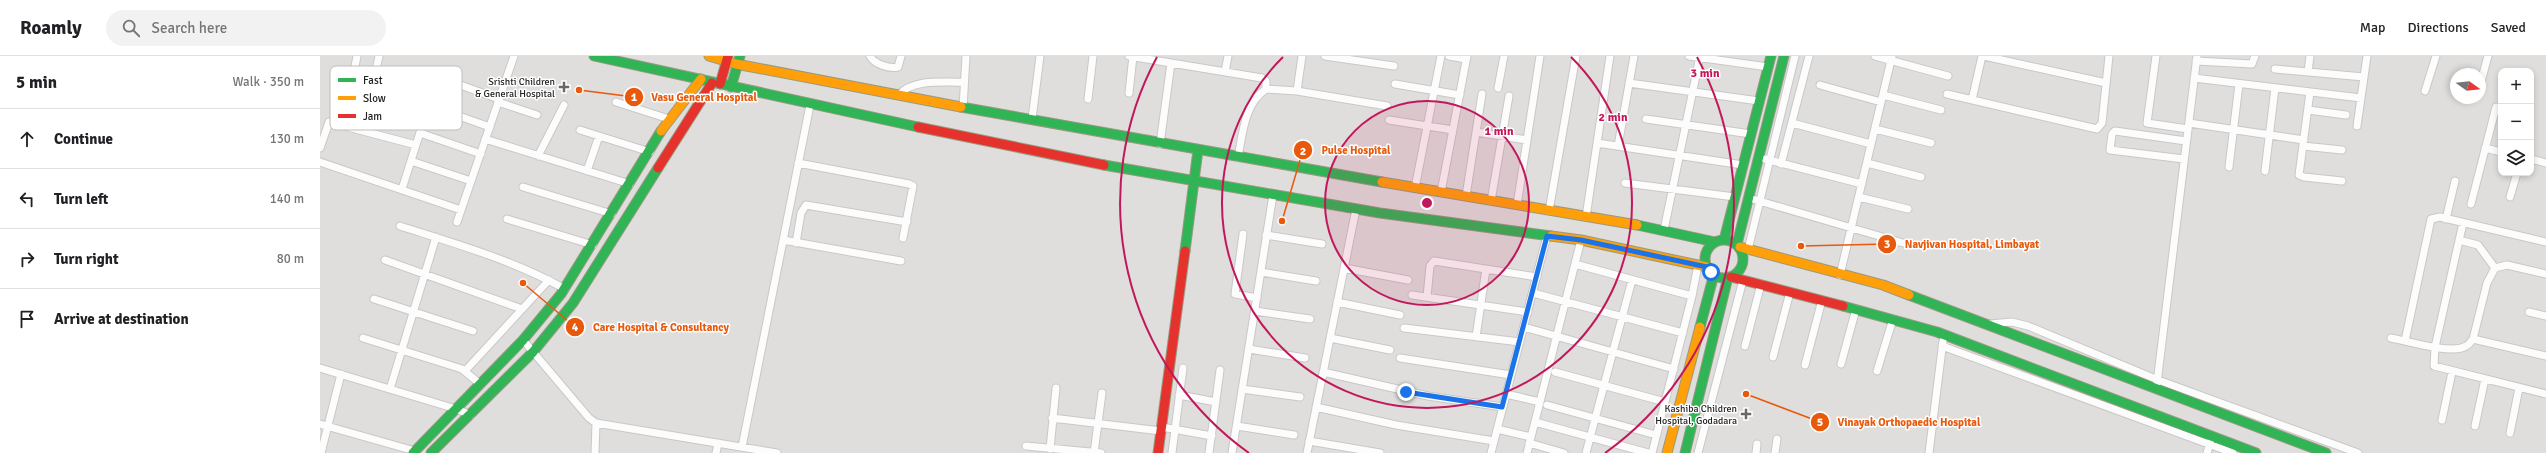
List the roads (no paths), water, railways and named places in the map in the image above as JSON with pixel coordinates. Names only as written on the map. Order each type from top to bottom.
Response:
[{"type":"main road","points":[[594,56],[631,59],[640,65],[701,79],[716,84],[1094,164],[1356,209],[1581,240],[1707,267],[1714,274],[1761,284],[1856,308],[1944,335],[2211,440],[2256,453]]},
{"type":"main road","points":[[640,65],[645,56]]},
{"type":"main road","points":[[709,56],[738,60],[963,108],[1032,119],[1160,144],[1491,200],[1720,241],[1840,275],[1883,285],[2157,384],[2326,453]]},
{"type":"main road","points":[[1707,267],[1706,255],[1708,249],[1720,241],[1735,197],[1771,56]]},
{"type":"main road","points":[[1685,453],[1729,277],[1738,272],[1743,264],[1742,247],[1749,198],[1784,56]]},
{"type":"main road","points":[[431,453],[533,352],[573,303],[716,84],[727,58]]},
{"type":"main road","points":[[731,87],[738,60]]},
{"type":"main road","points":[[414,452],[523,340],[565,289],[669,119],[701,79]]},
{"type":"main road","points":[[1158,453],[1198,150]]},
{"type":"main road","points":[[1667,453],[1714,274]]},
{"type":"street","points":[[355,66],[357,56]]},
{"type":"street","points":[[377,66],[379,56]]},
{"type":"street","points":[[457,222],[514,56]]},
{"type":"street","points":[[870,56],[876,63],[894,68],[898,67],[901,56]]},
{"type":"street","points":[[963,108],[966,56]]},
{"type":"street","points":[[1032,119],[1040,56]]},
{"type":"street","points":[[1088,99],[1093,56]]},
{"type":"street","points":[[1129,56],[1262,78],[1266,81],[1266,89],[1252,103],[1246,117],[1238,157]]},
{"type":"street","points":[[1129,93],[1133,56]]},
{"type":"street","points":[[1225,72],[1228,56]]},
{"type":"street","points":[[1297,91],[1302,56]]},
{"type":"street","points":[[1325,56],[1394,66]]},
{"type":"street","points":[[1415,188],[1441,56]]},
{"type":"street","points":[[1441,192],[1467,57],[1449,56]]},
{"type":"street","points":[[1498,88],[1504,56]]},
{"type":"street","points":[[1517,205],[1540,56]]},
{"type":"street","points":[[1549,211],[1576,56]]},
{"type":"street","points":[[1586,217],[1610,56]]},
{"type":"street","points":[[1618,146],[1634,56]]},
{"type":"street","points":[[1689,56],[1768,67]]},
{"type":"street","points":[[1742,247],[1759,201],[1795,56]]},
{"type":"street","points":[[1781,164],[1809,56]]},
{"type":"street","points":[[1875,56],[1892,58],[1948,76]]},
{"type":"street","points":[[1972,100],[1983,56],[2106,83]]},
{"type":"street","points":[[1947,94],[2097,129],[2102,123],[2108,56]]},
{"type":"street","points":[[2156,56],[2147,123],[2233,130],[2268,135],[2342,150]]},
{"type":"street","points":[[2255,56],[2254,63],[2248,65],[2197,59],[2157,384],[2358,453]]},
{"type":"street","points":[[2308,72],[2310,56]]},
{"type":"street","points":[[2357,126],[2367,56]]},
{"type":"street","points":[[2425,91],[2436,56]]},
{"type":"street","points":[[2485,68],[2488,56]]},
{"type":"street","points":[[1664,230],[1700,57]]},
{"type":"street","points":[[1840,275],[1892,58]]},
{"type":"street","points":[[1160,144],[1171,63]]},
{"type":"street","points":[[2275,69],[2364,77]]},
{"type":"street","points":[[2194,78],[2361,98]]},
{"type":"street","points":[[899,95],[905,88],[915,85],[964,82]]},
{"type":"street","points":[[1629,83],[1759,101]]},
{"type":"street","points":[[1395,84],[1460,95]]},
{"type":"street","points":[[2229,166],[2239,84]]},
{"type":"street","points":[[1820,85],[1941,110]]},
{"type":"street","points":[[462,86],[537,115]]},
{"type":"street","points":[[2265,171],[2268,135],[2275,88]]},
{"type":"street","points":[[1266,89],[1297,91],[1387,106]]},
{"type":"street","points":[[2310,92],[2299,172],[2301,176],[2342,181]]},
{"type":"street","points":[[1466,196],[1482,94]]},
{"type":"street","points":[[1491,200],[1509,96]]},
{"type":"street","points":[[616,102],[669,119]]},
{"type":"street","points":[[538,156],[564,105]]},
{"type":"street","points":[[742,447],[810,105]]},
{"type":"street","points":[[2471,204],[2496,107]]},
{"type":"street","points":[[2308,110],[2346,115]]},
{"type":"street","points":[[462,117],[490,127]]},
{"type":"street","points":[[1646,119],[1751,134]]},
{"type":"street","points":[[1389,120],[1453,130]]},
{"type":"street","points":[[320,148],[330,122]]},
{"type":"street","points":[[1792,123],[1871,144]]},
{"type":"street","points":[[1875,129],[1931,143]]},
{"type":"street","points":[[363,130],[416,145]]},
{"type":"street","points":[[402,189],[421,130]]},
{"type":"street","points":[[580,130],[650,152]]},
{"type":"street","points":[[2184,159],[2110,150],[2112,134],[2115,131],[2186,141]]},
{"type":"street","points":[[1476,132],[1527,140]]},
{"type":"street","points":[[420,134],[481,154]]},
{"type":"street","points":[[587,171],[599,136]]},
{"type":"street","points":[[485,140],[630,184]]},
{"type":"street","points":[[1597,143],[1743,165]]},
{"type":"street","points":[[2486,148],[2498,151]]},
{"type":"street","points":[[1759,158],[1862,184]]},
{"type":"street","points":[[2534,160],[2546,163]]},
{"type":"street","points":[[411,161],[471,181]]},
{"type":"street","points":[[320,162],[461,210]]},
{"type":"street","points":[[798,163],[913,186],[903,238]]},
{"type":"street","points":[[1867,163],[1921,177]]},
{"type":"street","points":[[2510,197],[2516,176]]},
{"type":"street","points":[[2446,219],[2455,181]]},
{"type":"street","points":[[1625,183],[1735,197]]},
{"type":"street","points":[[523,187],[612,214]]},
{"type":"street","points":[[1232,453],[1273,194]]},
{"type":"street","points":[[1858,197],[1908,209]]},
{"type":"street","points":[[1749,198],[1903,243]]},
{"type":"street","points":[[796,243],[801,213],[806,205],[907,222]]},
{"type":"street","points":[[1307,453],[1356,209]]},
{"type":"street","points":[[2405,341],[2429,222],[2435,217],[2546,242]]},
{"type":"street","points":[[507,219],[593,245]]},
{"type":"street","points":[[2463,223],[2435,347],[2434,366],[2452,372],[2546,394]]},
{"type":"street","points":[[400,226],[487,254],[548,280],[565,289]]},
{"type":"street","points":[[1242,234],[1235,294],[1257,298]]},
{"type":"street","points":[[1266,235],[1322,244]]},
{"type":"street","points":[[1490,453],[1547,236]]},
{"type":"street","points":[[390,389],[436,237]]},
{"type":"street","points":[[783,240],[901,261]]},
{"type":"street","points":[[1527,453],[1581,240]]},
{"type":"street","points":[[2459,240],[2478,245],[2495,268]]},
{"type":"street","points":[[385,260],[425,273],[522,309]]},
{"type":"street","points":[[1427,298],[1431,263],[1434,261],[1537,277]]},
{"type":"street","points":[[1575,264],[1692,296]]},
{"type":"street","points":[[1652,453],[1683,333],[1698,265]]},
{"type":"street","points":[[2391,338],[2435,347],[2460,348],[2466,346],[2473,339],[2487,283],[2495,268],[2507,265],[2546,274]]},
{"type":"street","points":[[1344,268],[1408,280]]},
{"type":"street","points":[[1476,337],[1486,269]]},
{"type":"street","points":[[1261,272],[1316,281]]},
{"type":"street","points":[[465,371],[548,280]]},
{"type":"street","points":[[1586,453],[1632,280]]},
{"type":"street","points":[[1698,453],[1743,280]]},
{"type":"street","points":[[1744,346],[1761,284]]},
{"type":"street","points":[[1773,357],[1790,292]]},
{"type":"street","points":[[1533,293],[1622,318],[1683,333]]},
{"type":"street","points":[[1412,295],[1528,312]]},
{"type":"street","points":[[374,299],[473,331]]},
{"type":"street","points":[[1805,365],[1822,300]]},
{"type":"street","points":[[1337,302],[1400,315]]},
{"type":"street","points":[[1841,364],[1856,308]]},
{"type":"street","points":[[1255,311],[1310,319]]},
{"type":"street","points":[[2529,312],[2546,316]]},
{"type":"street","points":[[1877,371],[1893,319]]},
{"type":"street","points":[[1524,327],[1674,369]]},
{"type":"street","points":[[1404,328],[1520,342]]},
{"type":"street","points":[[1928,453],[1944,335]]},
{"type":"street","points":[[363,338],[465,371],[480,384]]},
{"type":"street","points":[[1330,338],[1390,350]]},
{"type":"street","points":[[2473,339],[2546,356]]},
{"type":"street","points":[[523,340],[589,418],[596,422],[718,442],[742,447],[752,451],[777,453]]},
{"type":"street","points":[[1942,346],[2211,440],[2233,453]]},
{"type":"street","points":[[1248,350],[1305,358]]},
{"type":"street","points":[[1400,358],[1511,375]]},
{"type":"street","points":[[320,368],[456,409],[471,415]]},
{"type":"street","points":[[1172,453],[1183,368]]},
{"type":"street","points":[[1209,453],[1220,370]]},
{"type":"street","points":[[1323,372],[1428,396],[1502,407]]},
{"type":"street","points":[[1555,372],[1665,402]]},
{"type":"street","points":[[2442,420],[2452,372]]},
{"type":"street","points":[[321,453],[340,374]]},
{"type":"street","points":[[2475,426],[2485,380]]},
{"type":"street","points":[[1050,449],[1056,388]]},
{"type":"street","points":[[1242,388],[1300,397]]},
{"type":"street","points":[[2510,433],[2519,388]]},
{"type":"street","points":[[1094,453],[1102,393]]},
{"type":"street","points":[[1506,394],[1540,402]]},
{"type":"street","points":[[1179,395],[1216,402]]},
{"type":"street","points":[[1547,404],[1656,435]]},
{"type":"street","points":[[1316,407],[1396,425],[1494,441]]},
{"type":"street","points":[[1052,418],[1098,424],[1175,430],[1212,436]]},
{"type":"street","points":[[595,453],[596,422]]},
{"type":"street","points":[[1535,422],[1648,453]]},
{"type":"street","points":[[320,424],[414,452]]},
{"type":"street","points":[[1237,426],[1294,435]]},
{"type":"street","points":[[1497,429],[1564,453]]},
{"type":"street","points":[[1775,453],[1777,439]]},
{"type":"street","points":[[2207,453],[2211,440]]},
{"type":"street","points":[[1309,441],[1380,453]]},
{"type":"street","points":[[716,453],[718,442]]},
{"type":"street","points":[[1756,453],[1757,444]]},
{"type":"street","points":[[1026,446],[1101,453]]},
{"type":"place","name":"Srishti Children & General Hospital","points":[[564,87]]},
{"type":"place","name":"Vasu General Hospital","points":[[579,90]]},
{"type":"place","name":"Pulse Hospital","points":[[1282,221]]},
{"type":"place","name":"Navjivan Hospital, Limbayat","points":[[1801,246]]},
{"type":"place","name":"Care Hospital & Consultancy","points":[[523,283]]},
{"type":"place","name":"Vinayak Orthopaedic Hospital","points":[[1746,394]]},
{"type":"place","name":"Kashiba Children Hospital, Godadara","points":[[1746,414]]}]
